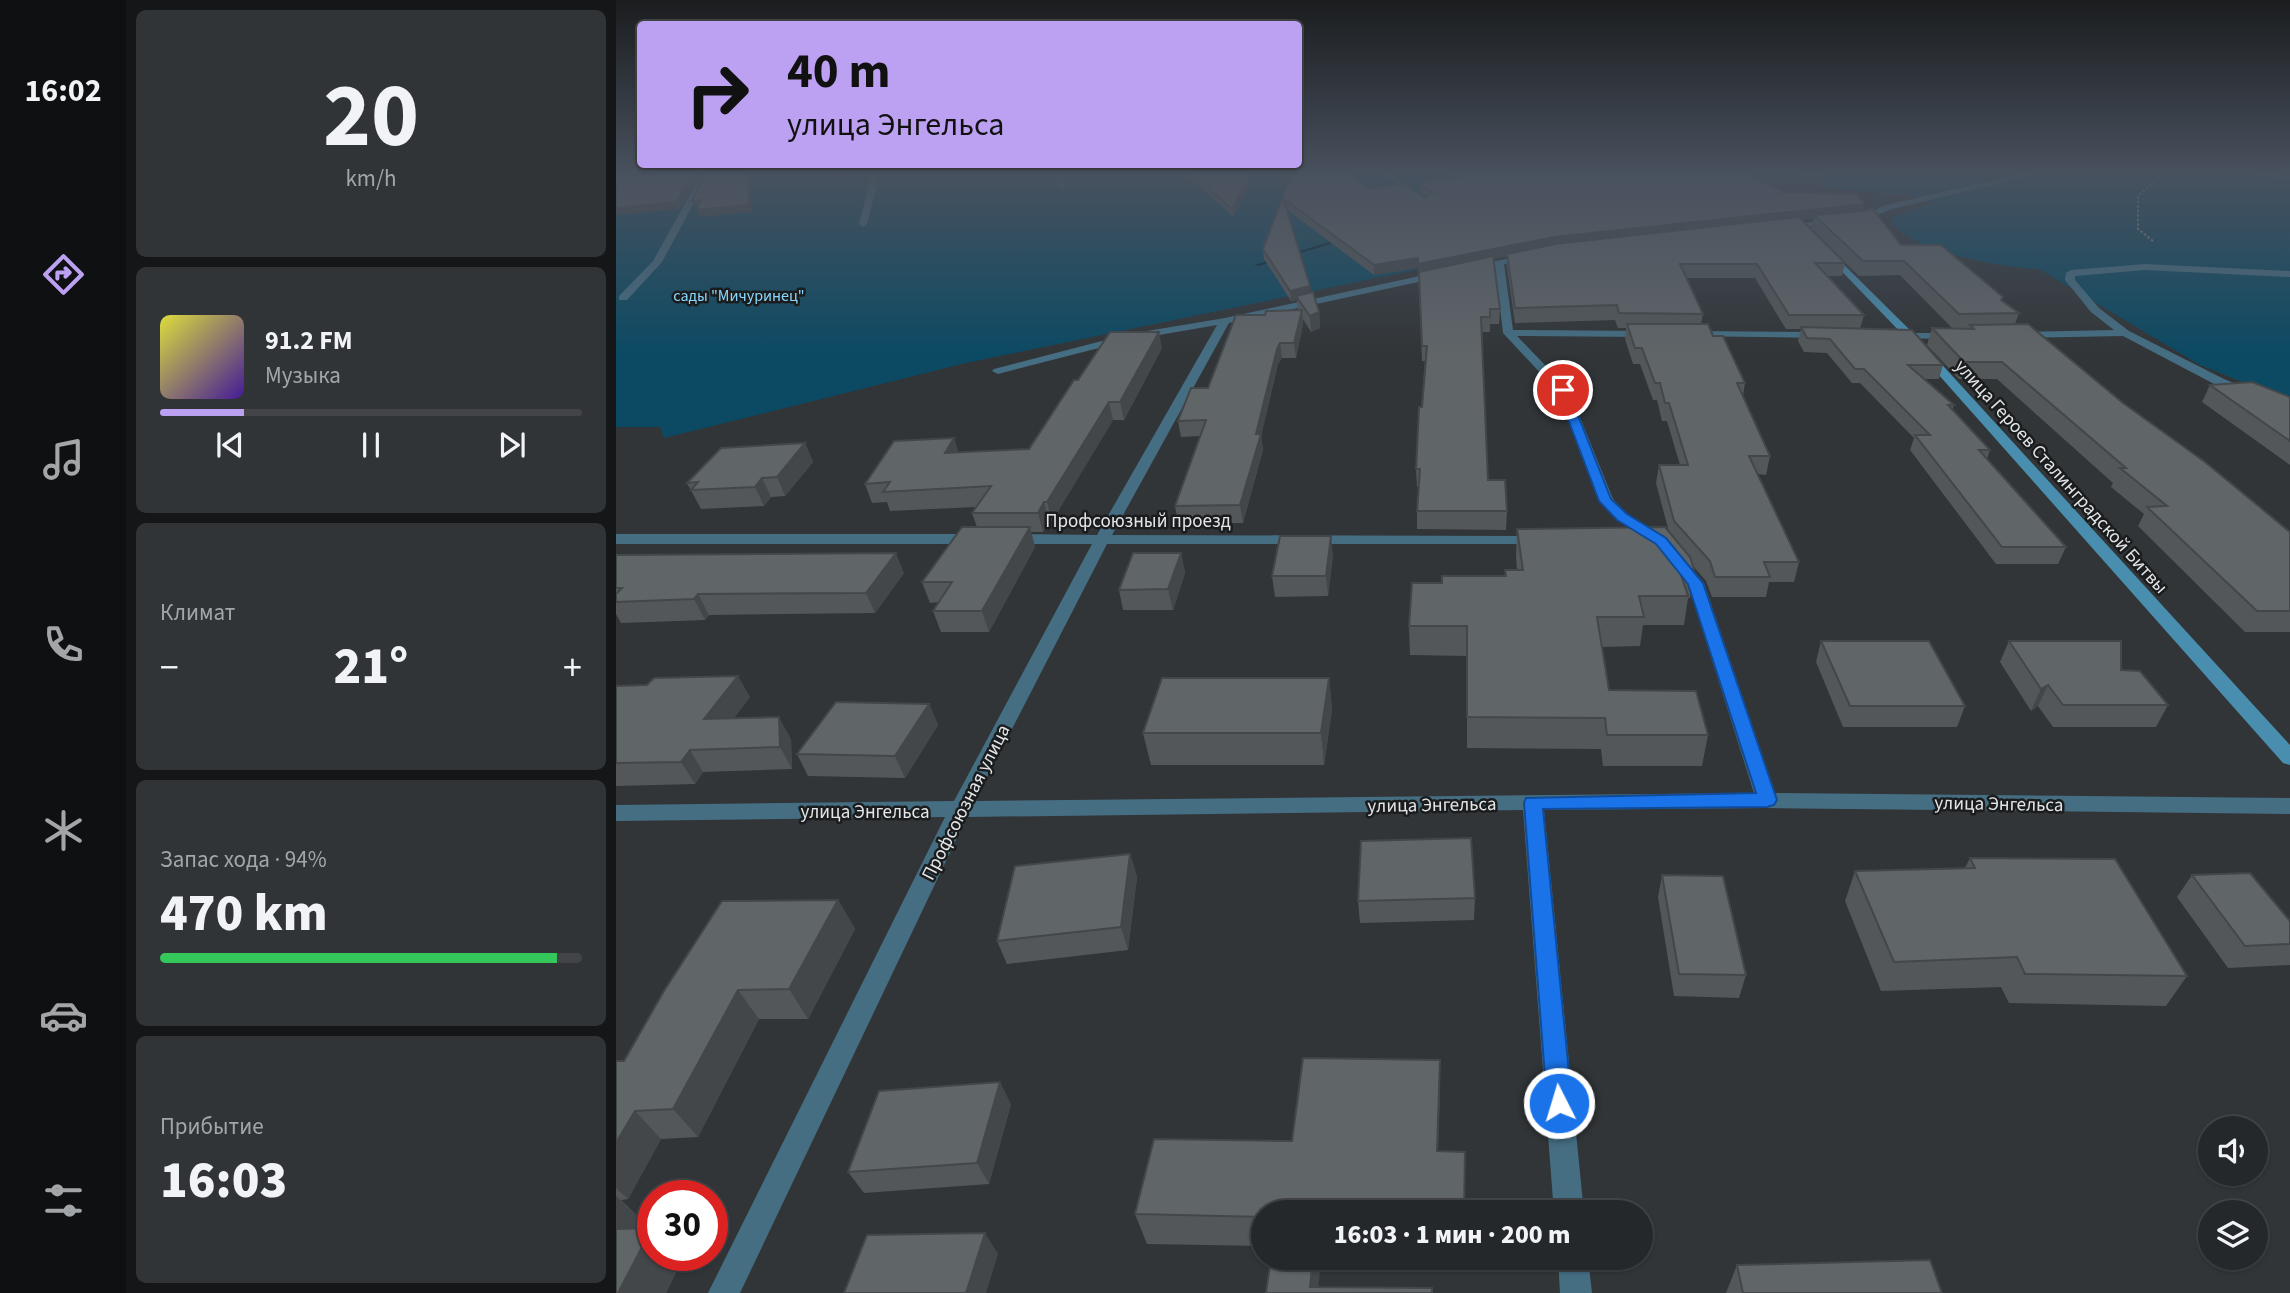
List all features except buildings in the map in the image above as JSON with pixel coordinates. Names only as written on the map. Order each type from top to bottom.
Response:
[{"type":"street","points":[[624,298],[657,262],[673,233]]},
{"type":"street","name":"улица Героев Сталинградской Битвы","points":[[1806,233],[1910,336],[2290,758]]},
{"type":"street","points":[[998,371],[1129,337],[1225,321],[1543,254]]},
{"type":"street","points":[[1499,262],[1508,333],[1563,390],[1605,501],[1622,517],[1661,541],[1696,583],[1767,800]]},
{"type":"street","points":[[2290,274],[2145,267],[2071,272],[2070,280],[2095,310],[2125,333],[2220,382],[2290,410]]},
{"type":"street","name":"Профсоюзная улица","points":[[724,1293],[959,811],[1102,539],[1225,321]]},
{"type":"street","points":[[1508,333],[1661,334]]},
{"type":"street","points":[[2007,335],[2125,333]]},
{"type":"street","points":[[1674,334],[1840,335]]},
{"type":"street","points":[[1882,336],[1967,335]]},
{"type":"street","name":"Профсоюзный проезд","points":[[616,539],[1549,541]]},
{"type":"street","points":[[1633,541],[1661,541]]},
{"type":"street","name":"улица Энгельса","points":[[616,813],[1767,800],[2290,806]]},
{"type":"street","points":[[1533,803],[1568,1200]]},
{"type":"street","points":[[1574,1270],[1576,1293]]},
{"type":"green space","name":"сады \"Мичуринец\"","points":[[616,233],[1560,233],[1493,254],[966,363],[664,438],[660,427],[616,427]]},
{"type":"green space","points":[[1904,233],[2290,233],[2290,401],[2200,365],[2039,269],[1957,256]]},
{"type":"waterway","points":[[1257,265],[1347,238]]},
{"type":"route","points":[[1559,1103],[1533,803],[1767,800],[1696,583],[1661,541],[1622,517],[1605,501],[1579,426],[1563,390]]}]
